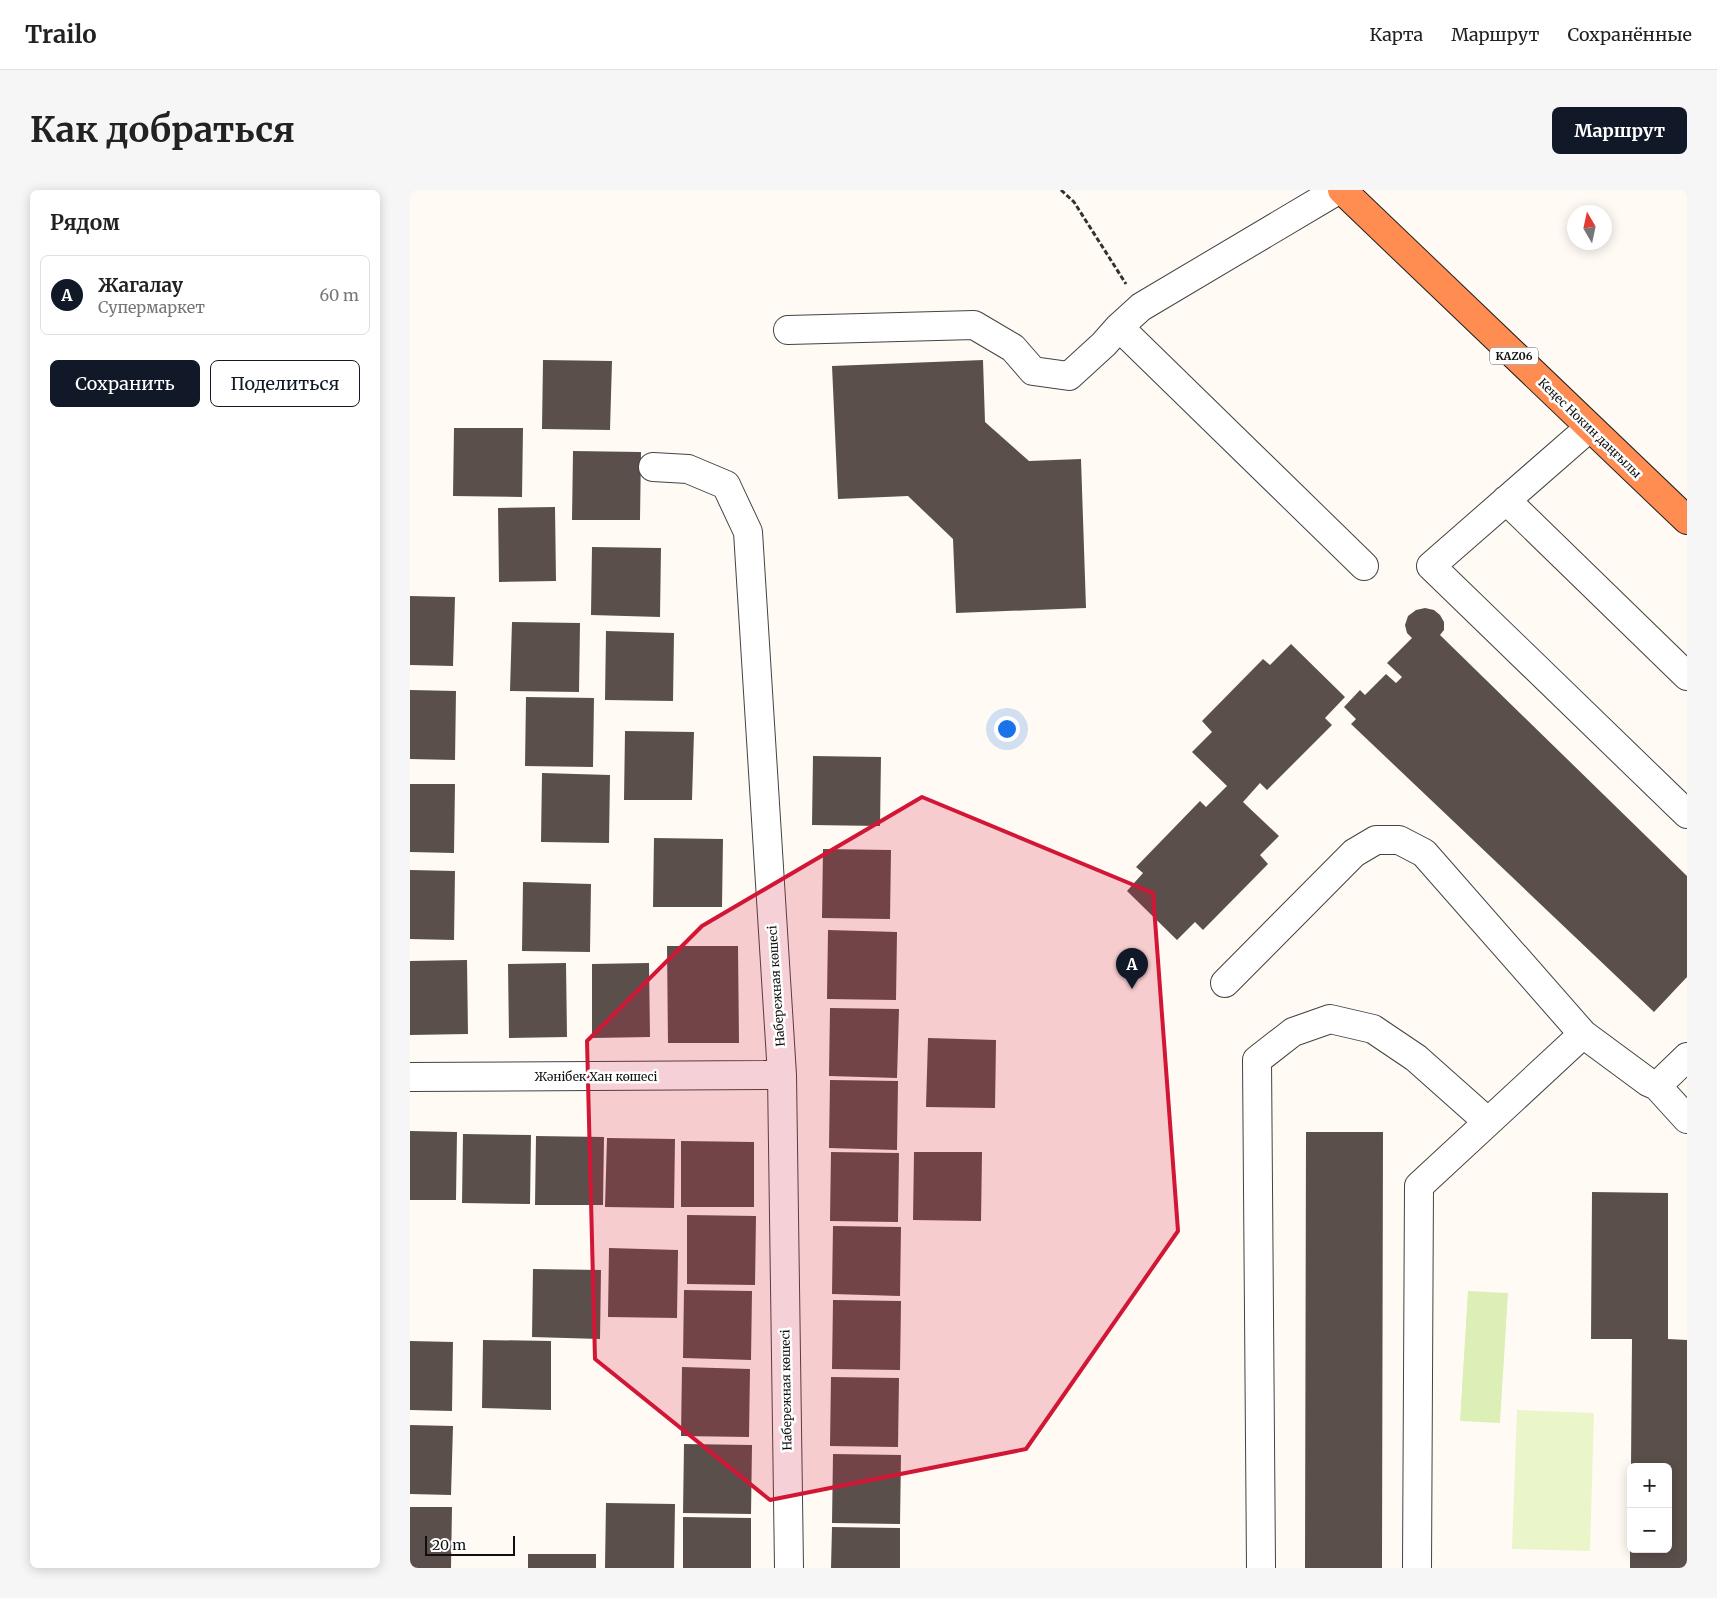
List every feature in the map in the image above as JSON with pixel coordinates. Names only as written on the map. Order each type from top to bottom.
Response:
[{"type":"highway","name":"Кеңес Нокин даңғылы","points":[[1340,190],[1687,520]]},
{"type":"street","points":[[788,330],[974,324],[1013,348],[1033,371],[1069,376],[1141,307],[1340,190]]},
{"type":"street","points":[[1119,327],[1364,566]]},
{"type":"street","points":[[1589,428],[1431,566],[1687,814]]},
{"type":"street","name":"Набережная көшесі","points":[[653,467],[688,469],[726,486],[748,532],[782,1075],[789,1568]]},
{"type":"street","points":[[1506,500],[1687,676]]},
{"type":"street","points":[[1225,983],[1354,853],[1376,840],[1398,840],[1424,853],[1584,1034],[1648,1082],[1658,1086],[1687,1119]]},
{"type":"street","points":[[1261,1568],[1257,1060],[1293,1032],[1330,1019],[1373,1030],[1416,1058],[1488,1122]]},
{"type":"street","points":[[1417,1568],[1419,1186],[1584,1034]]},
{"type":"street","points":[[1658,1086],[1687,1057]]},
{"type":"street","name":"Жәнібек Хан көшесі","points":[[410,1077],[782,1075]]},
{"type":"path","points":[[1061,190],[1074,202],[1141,307]]},
{"type":"highlighted area","points":[[922,797],[1153,893],[1178,1231],[1026,1449],[770,1500],[595,1359],[587,1041],[702,926]]},
{"type":"green space","points":[[1468,1291],[1508,1293],[1500,1423],[1460,1421]]},
{"type":"green space","points":[[1517,1410],[1594,1413],[1590,1551],[1512,1549]]},
{"type":"building","points":[[543,360],[612,361],[610,430],[542,429]]},
{"type":"building","points":[[983,360],[985,422],[1029,461],[1081,459],[1086,608],[956,613],[953,539],[908,496],[838,499],[832,366]]},
{"type":"building","points":[[454,428],[523,428],[522,497],[453,496]]},
{"type":"building","points":[[573,451],[641,452],[640,520],[572,520]]},
{"type":"building","points":[[555,507],[556,581],[499,582],[498,508]]},
{"type":"building","points":[[592,547],[661,548],[660,617],[591,615]]},
{"type":"building","points":[[410,596],[455,597],[453,666],[410,665]]},
{"type":"building","points":[[1425,608],[1434,610],[1444,622],[1444,630],[1440,635],[1687,876],[1687,977],[1654,1012],[1351,724],[1356,719],[1344,707],[1360,690],[1365,695],[1386,674],[1396,683],[1402,677],[1387,663],[1412,638],[1407,633],[1405,625],[1408,616],[1416,610]]},
{"type":"building","points":[[512,622],[580,623],[579,692],[510,691]]},
{"type":"building","points":[[606,631],[674,633],[673,701],[605,700]]},
{"type":"building","points":[[1291,644],[1345,697],[1325,718],[1332,725],[1267,790],[1260,783],[1243,802],[1279,836],[1260,855],[1268,864],[1203,930],[1195,922],[1177,940],[1127,891],[1143,873],[1136,867],[1200,801],[1206,807],[1227,786],[1192,752],[1212,732],[1202,721],[1263,659],[1270,665]]},
{"type":"building","points":[[410,690],[456,691],[455,760],[410,759]]},
{"type":"building","points":[[526,697],[594,698],[593,767],[525,766]]},
{"type":"building","points":[[625,731],[694,732],[692,800],[624,800]]},
{"type":"building","points":[[813,756],[881,757],[880,826],[812,825]]},
{"type":"building","points":[[542,773],[610,775],[609,843],[541,842]]},
{"type":"building","points":[[410,784],[455,784],[454,853],[410,852]]},
{"type":"building","points":[[654,838],[723,839],[722,907],[653,907]]},
{"type":"building","points":[[823,849],[891,850],[890,919],[822,918]]},
{"type":"building","points":[[410,870],[455,871],[454,940],[410,939]]},
{"type":"building","points":[[523,882],[591,884],[590,952],[522,951]]},
{"type":"building","points":[[828,930],[897,932],[896,1000],[827,999]]},
{"type":"building","points":[[667,946],[738,946],[739,1043],[668,1043]]},
{"type":"building","points":[[467,960],[468,1034],[410,1035],[410,961]]},
{"type":"building","points":[[566,963],[567,1037],[509,1038],[508,964]]},
{"type":"building","points":[[649,963],[650,1037],[592,1038],[592,964]]},
{"type":"building","points":[[830,1008],[899,1009],[897,1078],[829,1076]]},
{"type":"building","points":[[928,1038],[996,1040],[995,1108],[926,1107]]},
{"type":"building","points":[[830,1080],[898,1081],[897,1150],[829,1148]]},
{"type":"building","points":[[410,1131],[457,1132],[456,1200],[410,1200]]},
{"type":"building","points":[[1306,1132],[1383,1132],[1382,1568],[1305,1568]]},
{"type":"building","points":[[463,1134],[531,1135],[530,1204],[462,1203]]},
{"type":"building","points":[[536,1136],[604,1137],[603,1205],[535,1205]]},
{"type":"building","points":[[607,1138],[675,1139],[674,1208],[605,1207]]},
{"type":"building","points":[[681,1141],[754,1142],[754,1207],[681,1207]]},
{"type":"building","points":[[831,1152],[899,1153],[898,1222],[830,1221]]},
{"type":"building","points":[[914,1152],[982,1152],[981,1221],[913,1220]]},
{"type":"building","points":[[1592,1192],[1668,1193],[1668,1339],[1687,1340],[1687,1568],[1630,1568],[1630,1553],[1672,1553],[1672,1463],[1631,1463],[1632,1339],[1591,1339]]},
{"type":"building","points":[[687,1215],[756,1216],[755,1285],[687,1284]]},
{"type":"building","points":[[833,1226],[901,1227],[900,1296],[832,1294]]},
{"type":"building","points":[[609,1248],[678,1250],[677,1318],[608,1317]]},
{"type":"building","points":[[533,1269],[601,1270],[600,1339],[532,1337]]},
{"type":"building","points":[[684,1290],[752,1291],[751,1360],[683,1358]]},
{"type":"building","points":[[833,1300],[901,1301],[900,1370],[832,1369]]},
{"type":"building","points":[[483,1340],[551,1341],[551,1410],[482,1408]]},
{"type":"building","points":[[410,1341],[453,1342],[452,1411],[410,1410]]},
{"type":"building","points":[[682,1367],[750,1369],[749,1437],[681,1436]]},
{"type":"building","points":[[831,1377],[899,1378],[898,1447],[830,1446]]},
{"type":"building","points":[[410,1425],[453,1426],[451,1495],[410,1494]]},
{"type":"building","points":[[684,1444],[752,1445],[751,1514],[683,1513]]},
{"type":"building","points":[[833,1454],[901,1455],[900,1524],[832,1523]]},
{"type":"building","points":[[606,1503],[675,1504],[674,1568],[605,1568]]},
{"type":"building","points":[[410,1507],[452,1507],[451,1568],[410,1568]]},
{"type":"building","points":[[683,1517],[751,1518],[751,1568],[683,1568]]},
{"type":"building","points":[[832,1527],[900,1528],[900,1568],[831,1568]]},
{"type":"building","points":[[528,1554],[596,1554],[596,1568],[528,1568]]},
{"type":"place","name":"Жагалау","points":[[1132,989]]}]
